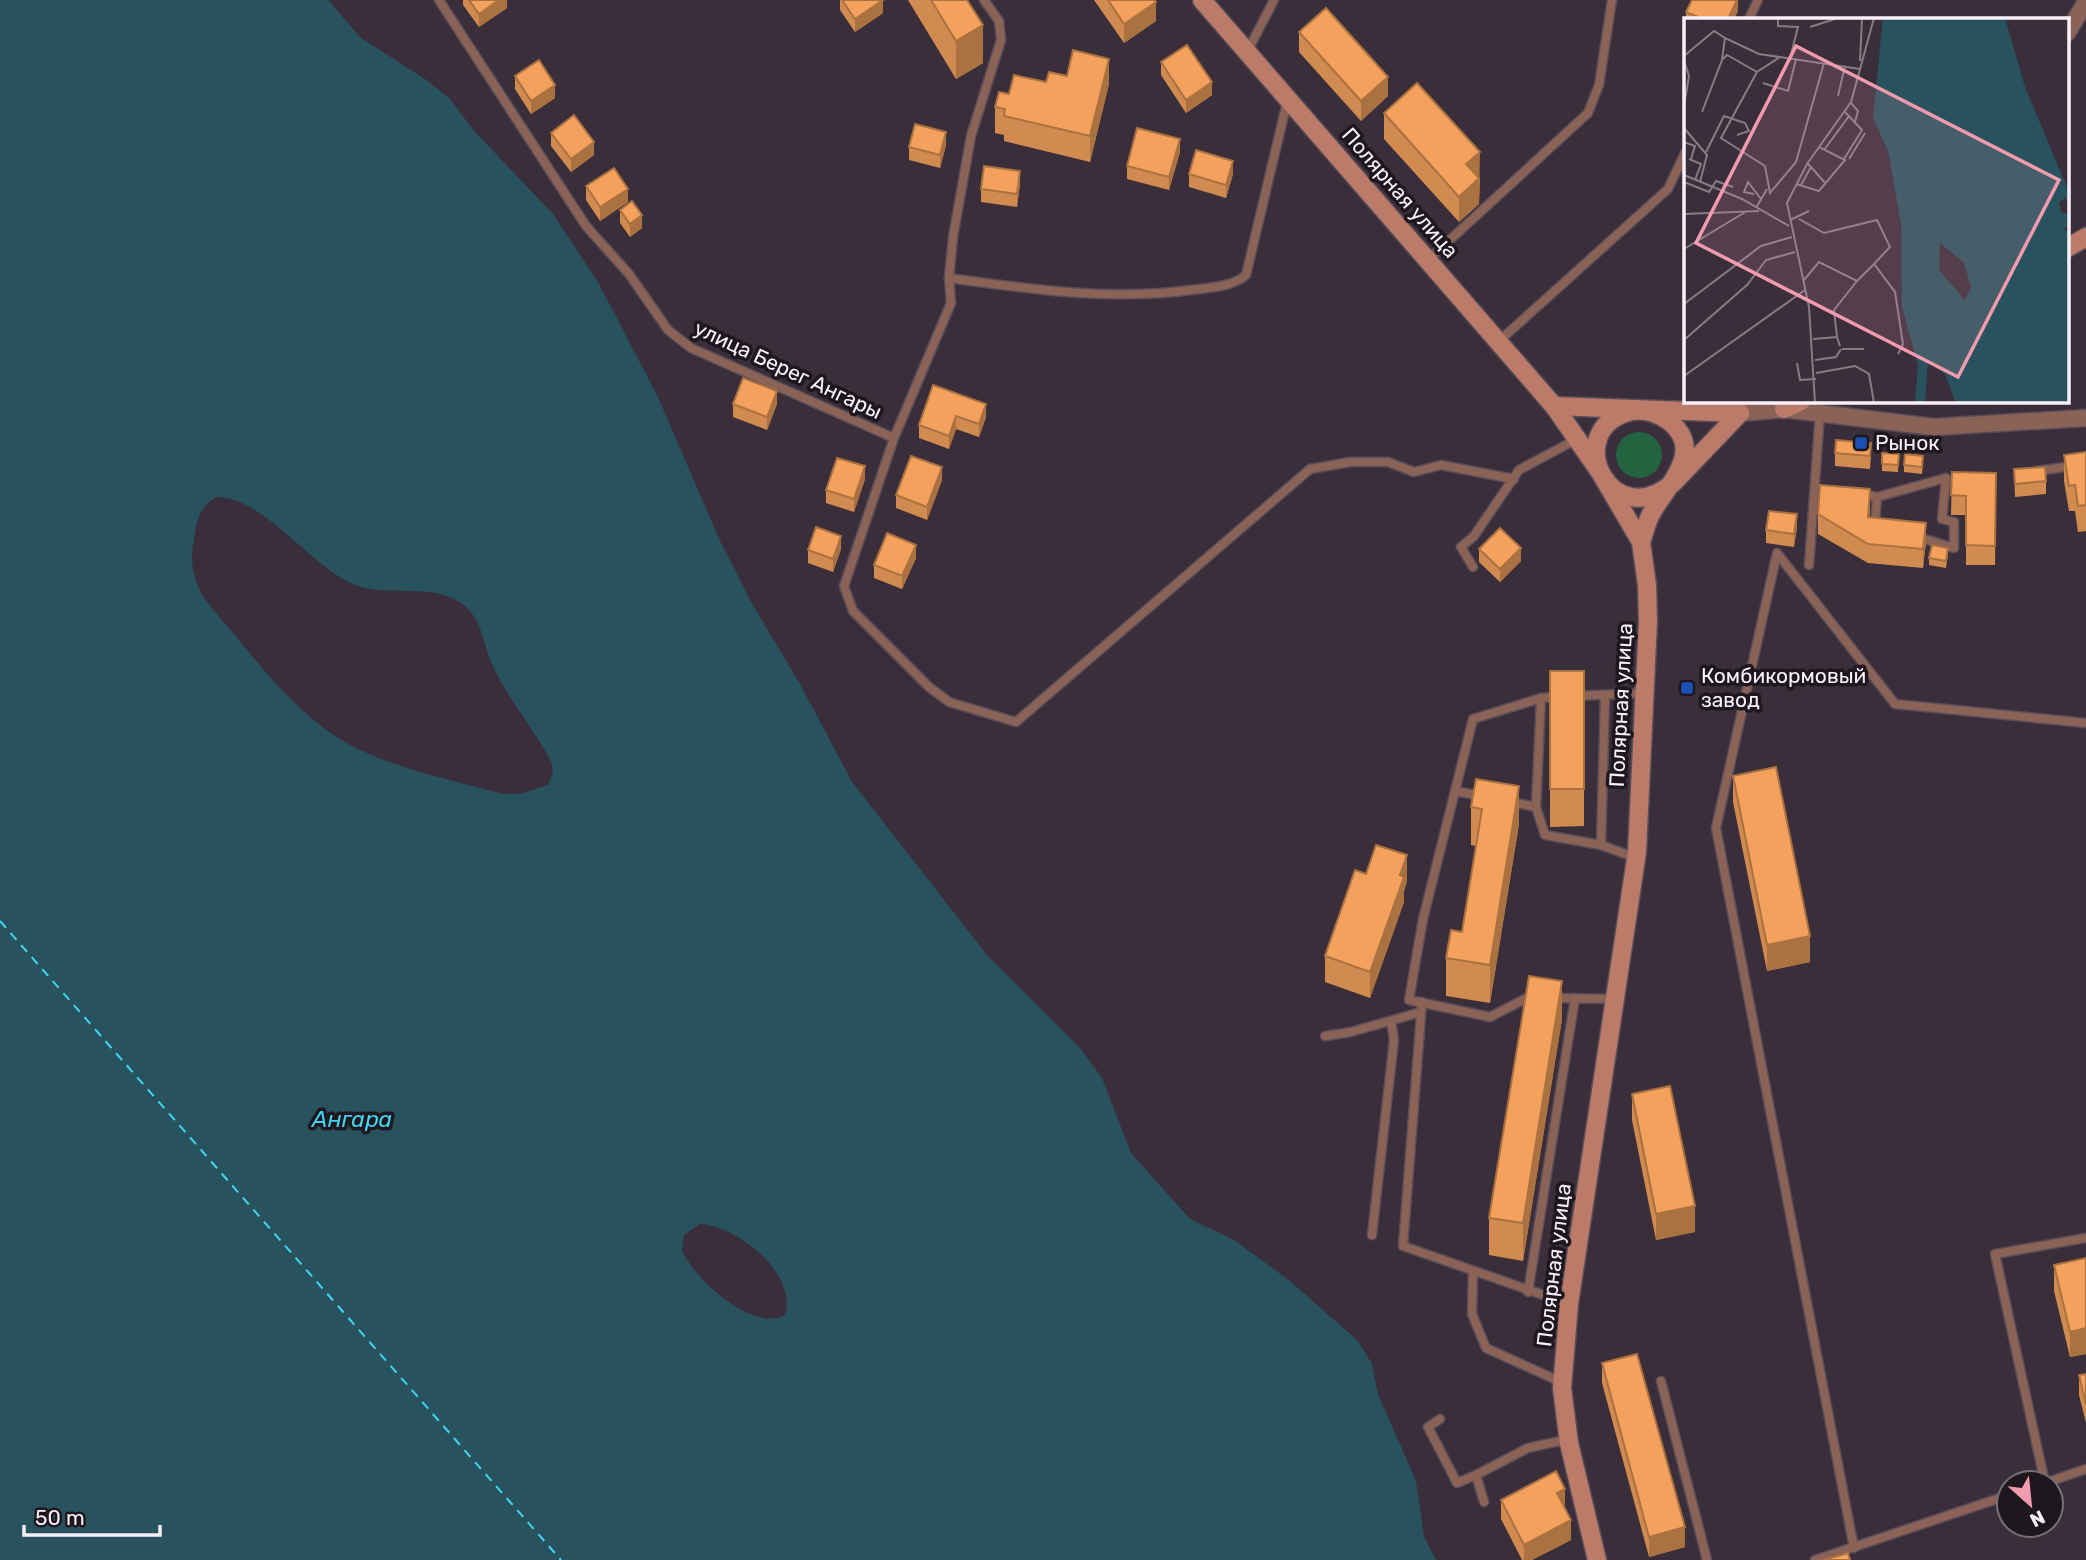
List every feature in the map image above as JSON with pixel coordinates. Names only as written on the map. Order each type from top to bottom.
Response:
[{"type":"main road","name":"Полярная улица","points":[[1202,0],[1554,406],[1600,472],[1641,542],[1648,621],[1636,858],[1569,1304],[1562,1383],[1569,1439],[1597,1560]]},
{"type":"main road","points":[[2068,247],[2086,237]]},
{"type":"main road","points":[[1784,409],[1799,402]]},
{"type":"main road","points":[[1554,406],[1740,413]]},
{"type":"main road","points":[[1641,542],[1650,516],[1674,482],[1684,458],[1678,432],[1658,414],[1645,411],[1618,416],[1607,425],[1596,450],[1600,472],[1611,488],[1636,499],[1663,492],[1674,482],[1740,413]]},
{"type":"street","points":[[2068,31],[2086,2]]},
{"type":"street","points":[[1740,413],[1784,409],[1934,427],[2086,418]]},
{"type":"lane","name":"улица Берег Ангары","points":[[439,0],[586,226],[629,274],[668,330],[691,348],[894,438],[951,303],[949,278],[953,237],[971,135],[1001,40],[999,21],[984,0]]},
{"type":"lane","points":[[1247,52],[1275,0]]},
{"type":"lane","points":[[1427,260],[1588,113],[1599,85],[1612,0]]},
{"type":"lane","points":[[1749,18],[1758,0]]},
{"type":"lane","points":[[949,278],[1066,293],[1154,295],[1234,285],[1246,275],[1288,99]]},
{"type":"lane","points":[[1498,341],[1668,189],[1684,155]]},
{"type":"lane","points":[[1809,565],[1820,413]]},
{"type":"lane","points":[[894,438],[844,586],[846,597],[853,611],[929,687],[949,702],[1016,722],[1310,469],[1350,462],[1388,462],[1414,472],[1441,465],[1514,479]]},
{"type":"lane","points":[[1473,567],[1461,547],[1474,536],[1519,470],[1577,439]]},
{"type":"lane","points":[[2029,472],[2086,464]]},
{"type":"lane","points":[[1852,492],[1877,497],[1946,478],[1942,519],[1954,522],[1954,548],[1914,536]]},
{"type":"lane","points":[[1815,485],[1827,488]]},
{"type":"lane","points":[[1877,497],[1875,524],[1888,528]]},
{"type":"lane","points":[[1854,1548],[1716,828],[1777,552],[1895,704],[2086,723]]},
{"type":"lane","points":[[1615,999],[1529,997],[1490,1017],[1421,1007],[1409,1000],[1423,919],[1473,719],[1541,698],[1645,693]]},
{"type":"lane","points":[[1601,845],[1605,695]]},
{"type":"lane","points":[[1541,698],[1536,807],[1545,835],[1601,845],[1636,858]]},
{"type":"lane","points":[[1455,791],[1536,807]]},
{"type":"lane","points":[[1528,1292],[1575,998]]},
{"type":"lane","points":[[1325,1036],[1391,1021],[1421,1007]]},
{"type":"lane","points":[[1421,1007],[1404,1246],[1528,1292],[1569,1304]]},
{"type":"lane","points":[[1372,1235],[1394,1040],[1391,1021]]},
{"type":"lane","points":[[2042,1469],[1995,1254],[2086,1238]]},
{"type":"lane","points":[[1473,1272],[1472,1314],[1486,1348],[1562,1383]]},
{"type":"lane","points":[[1661,1381],[1707,1560]]},
{"type":"lane","points":[[1440,1419],[1428,1427],[1457,1483],[1528,1448],[1569,1439]]},
{"type":"lane","points":[[2065,1478],[2085,1472]]},
{"type":"lane","points":[[1476,1475],[1484,1502]]},
{"type":"lane","points":[[1815,1560],[1995,1500]]},
{"type":"green space","points":[[1639,432],[1655,439],[1662,455],[1655,471],[1639,478],[1623,471],[1616,455],[1623,439]]},
{"type":"water","name":"Ангара","points":[[0,0],[328,0],[361,38],[425,79],[449,98],[475,132],[553,214],[599,284],[657,395],[721,543],[852,782],[987,955],[1081,1049],[1102,1078],[1131,1153],[1190,1219],[1234,1240],[1290,1281],[1358,1341],[1372,1364],[1378,1394],[1416,1481],[1424,1537],[1436,1560],[0,1560]],"holes":[[[217,497],[234,500],[252,508],[321,563],[353,584],[381,590],[441,594],[466,607],[476,620],[498,677],[552,764],[553,772],[548,785],[520,794],[503,794],[445,779],[370,754],[334,736],[318,724],[273,680],[216,613],[197,584],[192,560],[197,525],[201,511]],[[699,1224],[730,1233],[761,1254],[774,1268],[782,1284],[787,1299],[785,1315],[772,1319],[757,1316],[741,1310],[711,1288],[688,1262],[682,1250],[684,1235]]]},
{"type":"building","points":[[469,0],[499,0],[479,14]]},
{"type":"building","points":[[842,0],[883,0],[855,19]]},
{"type":"building","points":[[931,0],[967,0],[983,25],[956,41]]},
{"type":"building","points":[[1108,0],[1155,0],[1156,2],[1124,24]]},
{"type":"building","points":[[1692,0],[1737,0],[1728,18],[1701,18],[1686,12]]},
{"type":"building","points":[[1326,8],[1388,77],[1361,101],[1299,32]]},
{"type":"building","points":[[1187,45],[1212,82],[1186,100],[1161,62]]},
{"type":"building","points":[[1073,50],[1109,59],[1090,136],[1004,116],[1005,109],[995,107],[999,92],[1009,94],[1014,75],[1046,82],[1049,72],[1067,76]]},
{"type":"building","points":[[539,60],[555,85],[531,101],[515,76]]},
{"type":"building","points":[[1417,83],[1480,152],[1466,164],[1479,178],[1459,197],[1384,113]]},
{"type":"building","points":[[574,115],[594,142],[571,159],[551,133]]},
{"type":"building","points":[[915,124],[946,132],[940,155],[909,147]]},
{"type":"building","points":[[1137,128],[1180,139],[1169,177],[1127,166]]},
{"type":"building","points":[[1196,150],[1233,161],[1226,185],[1189,174]]},
{"type":"building","points":[[984,166],[1020,171],[1017,194],[981,189]]},
{"type":"building","points":[[614,168],[628,189],[600,207],[586,186]]},
{"type":"building","points":[[632,201],[642,215],[630,224],[620,210]]},
{"type":"building","points":[[743,378],[777,391],[767,417],[733,404]]},
{"type":"building","points":[[933,385],[986,404],[979,424],[956,416],[949,436],[919,425]]},
{"type":"building","points":[[1836,440],[1871,443],[1870,456],[1835,453]]},
{"type":"building","points":[[2086,452],[2086,505],[2078,506],[2075,485],[2069,486],[2064,455]]},
{"type":"building","points":[[1882,453],[1899,454],[1898,465],[1882,464]]},
{"type":"building","points":[[1905,454],[1923,456],[1922,467],[1904,465]]},
{"type":"building","points":[[911,456],[942,467],[927,507],[896,495]]},
{"type":"building","points":[[837,458],[865,466],[854,499],[826,490]]},
{"type":"building","points":[[2045,467],[2046,481],[2015,484],[2014,469]]},
{"type":"building","points":[[1952,472],[1996,473],[1995,546],[1966,545],[1966,496],[1951,495]]},
{"type":"building","points":[[1820,485],[1870,489],[1868,517],[1926,523],[1923,549],[1868,544],[1818,514]]},
{"type":"building","points":[[1769,511],[1797,514],[1794,534],[1766,530]]},
{"type":"building","points":[[816,527],[841,536],[833,559],[808,550]]},
{"type":"building","points":[[1500,528],[1521,548],[1500,569],[1479,549]]},
{"type":"building","points":[[887,533],[916,545],[902,576],[874,565]]},
{"type":"building","points":[[1932,545],[1948,548],[1946,561],[1929,558]]},
{"type":"building","points":[[1550,671],[1584,671],[1584,789],[1550,789]]},
{"type":"building","points":[[1776,767],[1810,936],[1767,945],[1733,776]]},
{"type":"building","points":[[1476,779],[1519,786],[1490,965],[1446,958],[1451,930],[1462,932],[1482,809],[1471,807]]},
{"type":"building","points":[[1376,845],[1407,855],[1400,875],[1404,877],[1370,972],[1325,956],[1355,870],[1366,874]]},
{"type":"building","points":[[1529,976],[1562,981],[1523,1223],[1489,1218]]},
{"type":"building","points":[[1670,1086],[1695,1206],[1656,1214],[1632,1094]]},
{"type":"building","points":[[2086,1258],[2086,1328],[2070,1332],[2054,1265]]},
{"type":"building","points":[[1637,1354],[1685,1527],[1649,1537],[1602,1363]]},
{"type":"building","points":[[2086,1374],[2086,1404],[2079,1375]]},
{"type":"building","points":[[1556,1471],[1565,1489],[1557,1493],[1571,1520],[1524,1545],[1501,1500]]},
{"type":"building","points":[[1848,1553],[1850,1560],[1823,1560]]},
{"type":"ferry route","points":[[0,921],[561,1560]]},
{"type":"place","name":"Рынок","points":[[1861,443]]},
{"type":"place","name":"Комбикормовый завод","points":[[1687,688]]}]
